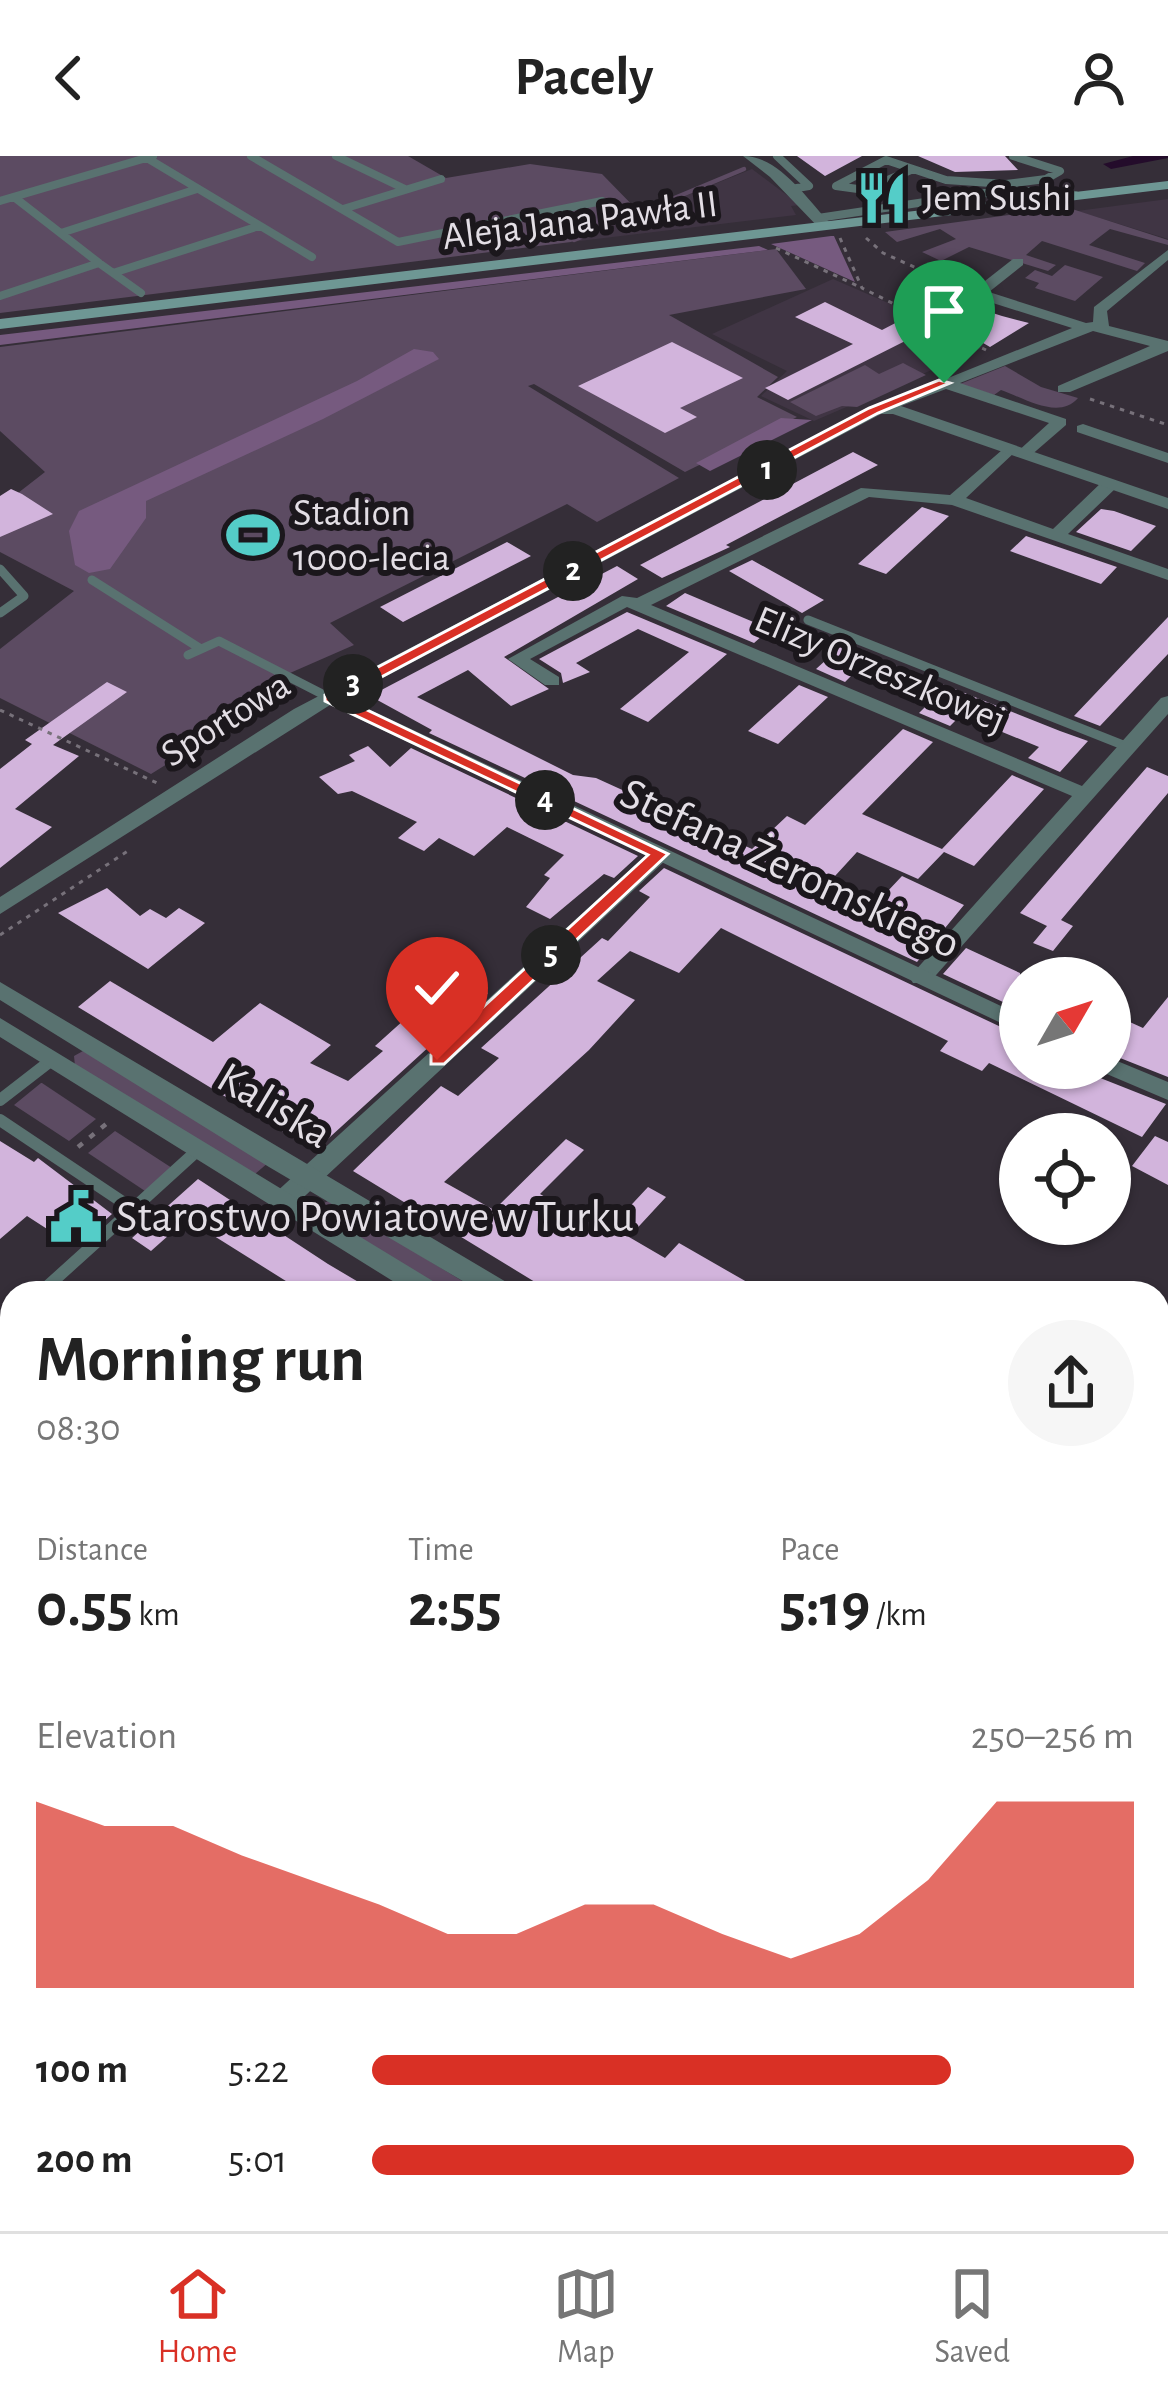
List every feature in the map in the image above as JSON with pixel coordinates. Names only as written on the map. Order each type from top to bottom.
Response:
[{"type":"main road","name":"Aleja Jana Pawła II","points":[[0,324],[830,229],[1168,185]]},
{"type":"street","points":[[763,158],[830,229]]},
{"type":"street","points":[[1094,327],[1099,310],[1167,254]]},
{"type":"street","points":[[971,291],[1018,262]]},
{"type":"street","points":[[938,280],[1167,346]]},
{"type":"street","name":"Sportowa","points":[[0,907],[330,698],[882,408],[1094,327]]},
{"type":"street","points":[[1064,389],[1167,346]]},
{"type":"street","points":[[944,383],[1060,422],[954,500]]},
{"type":"street","points":[[882,408],[1168,503]]},
{"type":"street","points":[[1083,430],[1168,458]]},
{"type":"street","points":[[1056,536],[1110,484]]},
{"type":"street","points":[[553,681],[518,659],[628,600],[641,608],[867,491],[954,500],[1168,575]]},
{"type":"street","name":"Elizy Orzeszkowej","points":[[641,608],[1087,795]]},
{"type":"street","name":"Stefana Żeromskiego","points":[[330,698],[999,1014]]},
{"type":"street","points":[[921,978],[1168,701]]},
{"type":"street","points":[[284,1202],[660,854]]},
{"type":"street","name":"Kaliska","points":[[0,990],[308,1180],[483,1281]]},
{"type":"street","name":"Kaliska","points":[[0,1026],[412,1281]]},
{"type":"street","points":[[48,1056],[69,1033]]},
{"type":"street","points":[[1131,1075],[1168,1092]]},
{"type":"lane","points":[[251,156],[398,242],[602,201]]},
{"type":"lane","points":[[336,156],[406,190]]},
{"type":"lane","points":[[791,189],[836,186],[886,160],[934,180],[1006,184],[1060,172],[1013,156]]},
{"type":"lane","points":[[0,201],[150,157],[312,257]]},
{"type":"lane","points":[[763,158],[809,186]]},
{"type":"lane","points":[[836,186],[846,192],[876,188],[913,169]]},
{"type":"lane","points":[[343,209],[441,179]]},
{"type":"lane","points":[[1006,184],[1020,190],[1083,195]]},
{"type":"lane","points":[[61,233],[197,189]]},
{"type":"lane","points":[[14,197],[141,293]]},
{"type":"lane","points":[[113,273],[259,226]]},
{"type":"lane","points":[[0,296],[99,262]]},
{"type":"lane","points":[[0,569],[24,596],[0,613]]},
{"type":"lane","points":[[92,580],[201,650]]},
{"type":"lane","points":[[808,620],[1129,747]]},
{"type":"lane","points":[[188,656],[219,641],[330,698]]},
{"type":"lane","points":[[0,1100],[48,1056]]},
{"type":"lane","points":[[0,1120],[133,1209]]},
{"type":"lane","points":[[53,1281],[199,1149]]},
{"type":"path","points":[[830,229],[938,280]]},
{"type":"path","points":[[830,229],[862,288]]},
{"type":"path","points":[[860,231],[874,248]]},
{"type":"path","points":[[776,248],[994,352]]},
{"type":"path","points":[[914,315],[971,291]]},
{"type":"path","points":[[1085,397],[1168,425]]},
{"type":"path","points":[[0,710],[157,783]]},
{"type":"path","points":[[61,1161],[111,1120]]},
{"type":"shaded area","points":[[0,156],[408,156],[446,178],[530,164],[602,174],[641,214],[571,242],[0,313]]},
{"type":"shaded area","points":[[752,169],[800,205],[791,206],[796,215],[571,242]]},
{"type":"shaded area","points":[[1168,199],[1168,239],[1077,211]]},
{"type":"shaded area","points":[[1066,207],[1168,240],[1168,245],[1110,229],[1089,245],[1145,263],[1137,271],[1042,241],[1026,255],[1056,265],[1048,271],[969,247],[941,261],[922,252],[956,239],[940,229],[897,242],[885,232]]},
{"type":"shaded area","points":[[831,236],[855,282],[771,244]]},
{"type":"shaded area","points":[[759,246],[768,250],[0,345],[0,335]]},
{"type":"shaded area","name":"Stadion 1000-lecia","points":[[776,249],[806,289],[669,315],[778,377],[757,397],[797,417],[685,472],[534,384],[528,386],[679,478],[597,522],[567,504],[330,623],[354,645],[251,690],[265,703],[151,774],[0,698],[0,649],[74,591],[0,552],[0,507],[45,472],[0,431],[0,347]]},
{"type":"shaded area","points":[[1065,265],[1103,277],[1075,301],[1035,288],[1039,283],[1025,278],[1035,270],[1052,276]]},
{"type":"shaded area","points":[[833,279],[987,346],[814,421],[761,396],[787,371],[712,334]]},
{"type":"shaded area","points":[[414,349],[433,352],[439,359],[146,501],[146,518],[110,569],[89,573],[75,565],[69,531],[79,511],[357,381]]},
{"type":"shaded area","points":[[903,363],[926,375],[857,407],[842,406],[816,416],[790,402],[865,365],[879,374]]},
{"type":"shaded area","points":[[1005,366],[1041,387],[1078,398],[1052,408],[1001,390],[994,395],[960,384]]},
{"type":"shaded area","points":[[781,418],[812,420],[710,471],[696,463]]},
{"type":"shaded area","points":[[83,1051],[269,1162],[255,1174],[75,1066],[74,1056]]},
{"type":"shaded area","points":[[41,1083],[96,1119],[69,1141],[14,1105]]},
{"type":"shaded area","points":[[115,1131],[172,1168],[145,1191],[88,1153]]},
{"type":"shaded area","points":[[328,1201],[336,1204],[462,1281],[427,1281],[324,1217],[318,1206]]},
{"type":"building","points":[[797,156],[862,156],[825,176]]},
{"type":"building","points":[[918,156],[1005,156],[1018,170],[955,172]]},
{"type":"building","points":[[952,300],[1029,323],[990,347],[933,314]]},
{"type":"building","points":[[825,302],[882,330],[905,318],[929,329],[788,400],[765,388],[853,344],[795,317]]},
{"type":"building","points":[[672,342],[743,378],[680,408],[697,417],[665,433],[578,386]]},
{"type":"building","points":[[853,452],[878,465],[726,545],[730,547],[662,578],[640,565]]},
{"type":"building","points":[[11,489],[53,514],[0,537],[0,496]]},
{"type":"building","points":[[922,507],[949,516],[886,574],[858,564]]},
{"type":"building","points":[[1101,509],[1156,526],[1131,551],[1076,532]]},
{"type":"building","points":[[1026,536],[1117,567],[1101,584],[1010,551]]},
{"type":"building","points":[[507,542],[531,556],[403,622],[380,607]]},
{"type":"building","points":[[752,560],[824,600],[802,613],[729,571]]},
{"type":"building","points":[[617,566],[638,579],[504,657],[549,689],[511,706],[468,670],[417,697],[573,775],[596,778],[752,849],[787,816],[805,825],[903,729],[933,742],[862,814],[942,849],[1012,775],[1044,789],[974,866],[944,852],[918,879],[857,852],[824,888],[870,910],[902,876],[964,905],[917,962],[429,733],[432,730],[370,696]]},
{"type":"building","points":[[685,593],[770,629],[754,643],[666,606]]},
{"type":"building","points":[[627,612],[727,654],[648,722],[620,709],[689,652],[638,629],[576,663],[590,672],[563,683],[561,673],[539,659]]},
{"type":"building","points":[[1168,617],[1168,654],[1100,726],[1074,716]]},
{"type":"building","points":[[834,641],[1088,741],[1060,772],[1028,758],[1039,747],[961,715],[950,726],[919,713],[930,702],[855,672],[845,682],[816,669]]},
{"type":"building","points":[[107,682],[127,692],[53,745],[79,756],[15,809],[52,827],[0,868],[0,769],[32,744],[25,740]]},
{"type":"building","points":[[799,685],[828,697],[778,744],[748,731]]},
{"type":"building","points":[[368,746],[390,767],[411,748],[638,856],[614,878],[604,874],[550,919],[526,907],[550,878],[544,875],[564,855],[507,827],[474,856],[439,838],[424,851],[398,838],[417,822],[352,791],[338,794],[319,777],[355,761],[349,755]]},
{"type":"building","points":[[1147,767],[1168,776],[1168,793],[1061,920],[1073,926],[1053,951],[1033,943],[1047,926],[1020,913]]},
{"type":"building","points":[[664,868],[999,1026],[999,1068],[989,1063],[982,1071],[940,1051],[948,1041],[721,928],[679,973],[630,951],[597,981],[635,1000],[589,1050],[444,1182],[494,1210],[566,1139],[584,1150],[540,1194],[606,1232],[648,1187],[666,1197],[629,1237],[665,1258],[679,1243],[745,1281],[533,1281],[353,1171],[441,1086],[458,1096],[499,1058],[481,1048],[602,938],[608,941],[650,897],[639,891]]},
{"type":"building","points":[[107,888],[140,916],[150,909],[166,918],[179,908],[205,923],[148,969],[58,913]]},
{"type":"building","points":[[966,948],[999,963],[999,1000],[943,974]]},
{"type":"building","points":[[454,975],[488,993],[319,1147],[310,1148],[78,1007],[110,981],[213,1042],[260,1003],[331,1045],[310,1063],[348,1081],[383,1051],[375,1046]]},
{"type":"building","points":[[1168,997],[1168,1077],[1131,1062],[1131,1023],[1143,1028]]},
{"type":"building","points":[[1043,1089],[1128,1089],[1166,1104],[1142,1137],[1131,1132],[1131,1113],[1092,1113]]},
{"type":"building","points":[[1155,1136],[1168,1142],[1168,1185],[1132,1166]]},
{"type":"building","points":[[0,1141],[34,1162],[38,1158],[112,1214],[75,1247],[27,1216],[0,1239]]},
{"type":"building","points":[[198,1179],[357,1281],[286,1281],[187,1219],[151,1251],[132,1238]]},
{"type":"waterway","points":[[1111,164],[1162,156]]},
{"type":"waterway","points":[[574,240],[744,169]]},
{"type":"place","name":"Jem Sushi","points":[[882,198]]},
{"type":"place","name":"Stadion 1000-lecia","points":[[253,535]]},
{"type":"place","name":"Starostwo Powiatowe w Turku","points":[[76,1217]]},
{"type":"route","points":[[437,1060],[660,854],[330,698],[873,411],[944,383]]}]
